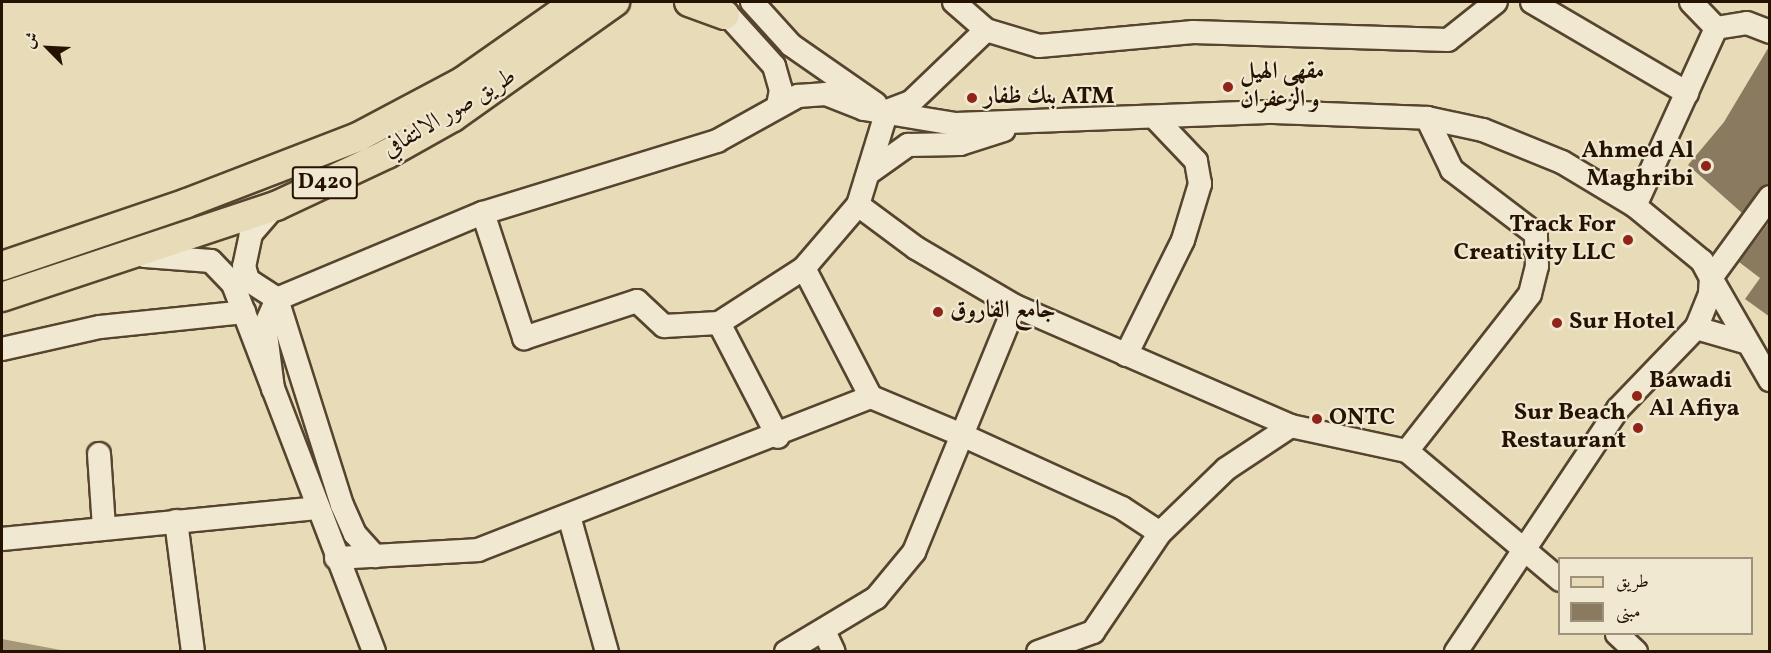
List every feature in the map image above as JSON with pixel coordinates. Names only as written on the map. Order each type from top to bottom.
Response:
[{"type":"main road","points":[[596,6],[625,2]]},
{"type":"main road","points":[[689,2],[721,8]]},
{"type":"main road","name":"طريق صور الالتفافي","points":[[2,297],[131,257],[276,206],[453,117],[596,6]]},
{"type":"main road","name":"طريق صور الالتفافي","points":[[2,266],[187,203],[358,137],[462,82],[596,6]]},
{"type":"street","points":[[752,2],[791,45],[887,111]]},
{"type":"street","points":[[954,2],[986,30],[1039,46],[1193,32],[1448,40],[1496,2]]},
{"type":"street","points":[[1532,2],[1687,93]]},
{"type":"street","points":[[1691,2],[1716,28]]},
{"type":"street","points":[[721,8],[774,66],[780,90],[778,106]]},
{"type":"street","points":[[1716,28],[1747,23],[1770,32]]},
{"type":"street","points":[[1635,206],[1716,28]]},
{"type":"street","points":[[887,111],[911,102],[986,30]]},
{"type":"street","points":[[273,389],[265,326],[277,299],[483,213],[717,141],[778,106],[818,93],[931,122],[1031,122],[1274,112],[1427,118],[1482,130],[1562,162],[1635,206],[1702,261],[1770,380]]},
{"type":"street","points":[[483,213],[524,338],[637,301],[664,326],[719,323],[804,268],[858,205],[887,111]]},
{"type":"street","points":[[1126,355],[1187,230],[1200,184],[1196,161],[1155,118]]},
{"type":"street","points":[[1407,451],[1530,294],[1537,266],[1536,234],[1452,170],[1427,118]]},
{"type":"street","points":[[870,172],[908,145],[960,144],[1031,122]]},
{"type":"street","points":[[1456,651],[1618,409],[1696,328],[1710,278],[1770,197]]},
{"type":"street","points":[[858,205],[916,248],[1015,306],[1291,426],[1407,451],[1558,578]]},
{"type":"street","points":[[276,206],[243,253],[248,280],[277,299],[342,505],[355,534],[375,556]]},
{"type":"street","points":[[131,257],[172,255],[211,261],[224,269],[244,312],[336,558],[374,651]]},
{"type":"street","points":[[804,268],[871,397],[962,435],[1122,508],[1160,533]]},
{"type":"street","points":[[786,651],[824,631],[876,598],[914,552],[1015,306]]},
{"type":"street","points":[[2,349],[100,327],[244,312]]},
{"type":"street","points":[[719,323],[778,438]]},
{"type":"street","points":[[1696,328],[1748,343]]},
{"type":"street","points":[[336,558],[478,550],[778,438],[871,397]]},
{"type":"street","points":[[1038,651],[1094,642],[1160,533],[1226,468],[1291,426]]},
{"type":"street","points":[[99,454],[104,527]]},
{"type":"street","points":[[2,539],[104,527],[318,508]]},
{"type":"street","points":[[569,516],[607,651]]},
{"type":"street","points":[[176,521],[194,651]]},
{"type":"street","points":[[824,631],[834,651]]},
{"type":"street","points":[[1619,635],[1636,651]]},
{"type":"shaded area","points":[[2,639],[66,651],[2,651]]},
{"type":"building","points":[[1770,45],[1770,184],[1742,213],[1688,165],[1724,122]]},
{"type":"building","points":[[1770,221],[1770,317],[1745,299],[1760,278],[1739,262]]},
{"type":"place","name":"مقهى الهيل و الزعفران","points":[[1228,87]]},
{"type":"place","name":"بنك ظفار ATM","points":[[972,98]]},
{"type":"place","name":"Ahmed Al Maghribi","points":[[1706,166]]},
{"type":"place","name":"Track For Creativity LLC","points":[[1628,240]]},
{"type":"place","name":"جامع الفاروق","points":[[938,312]]},
{"type":"place","name":"Sur Hotel","points":[[1557,323]]},
{"type":"place","name":"Bawadi Al Afiya","points":[[1637,396]]},
{"type":"place","name":"ONTC","points":[[1317,419]]},
{"type":"place","name":"Sur Beach Restaurant","points":[[1638,428]]}]
